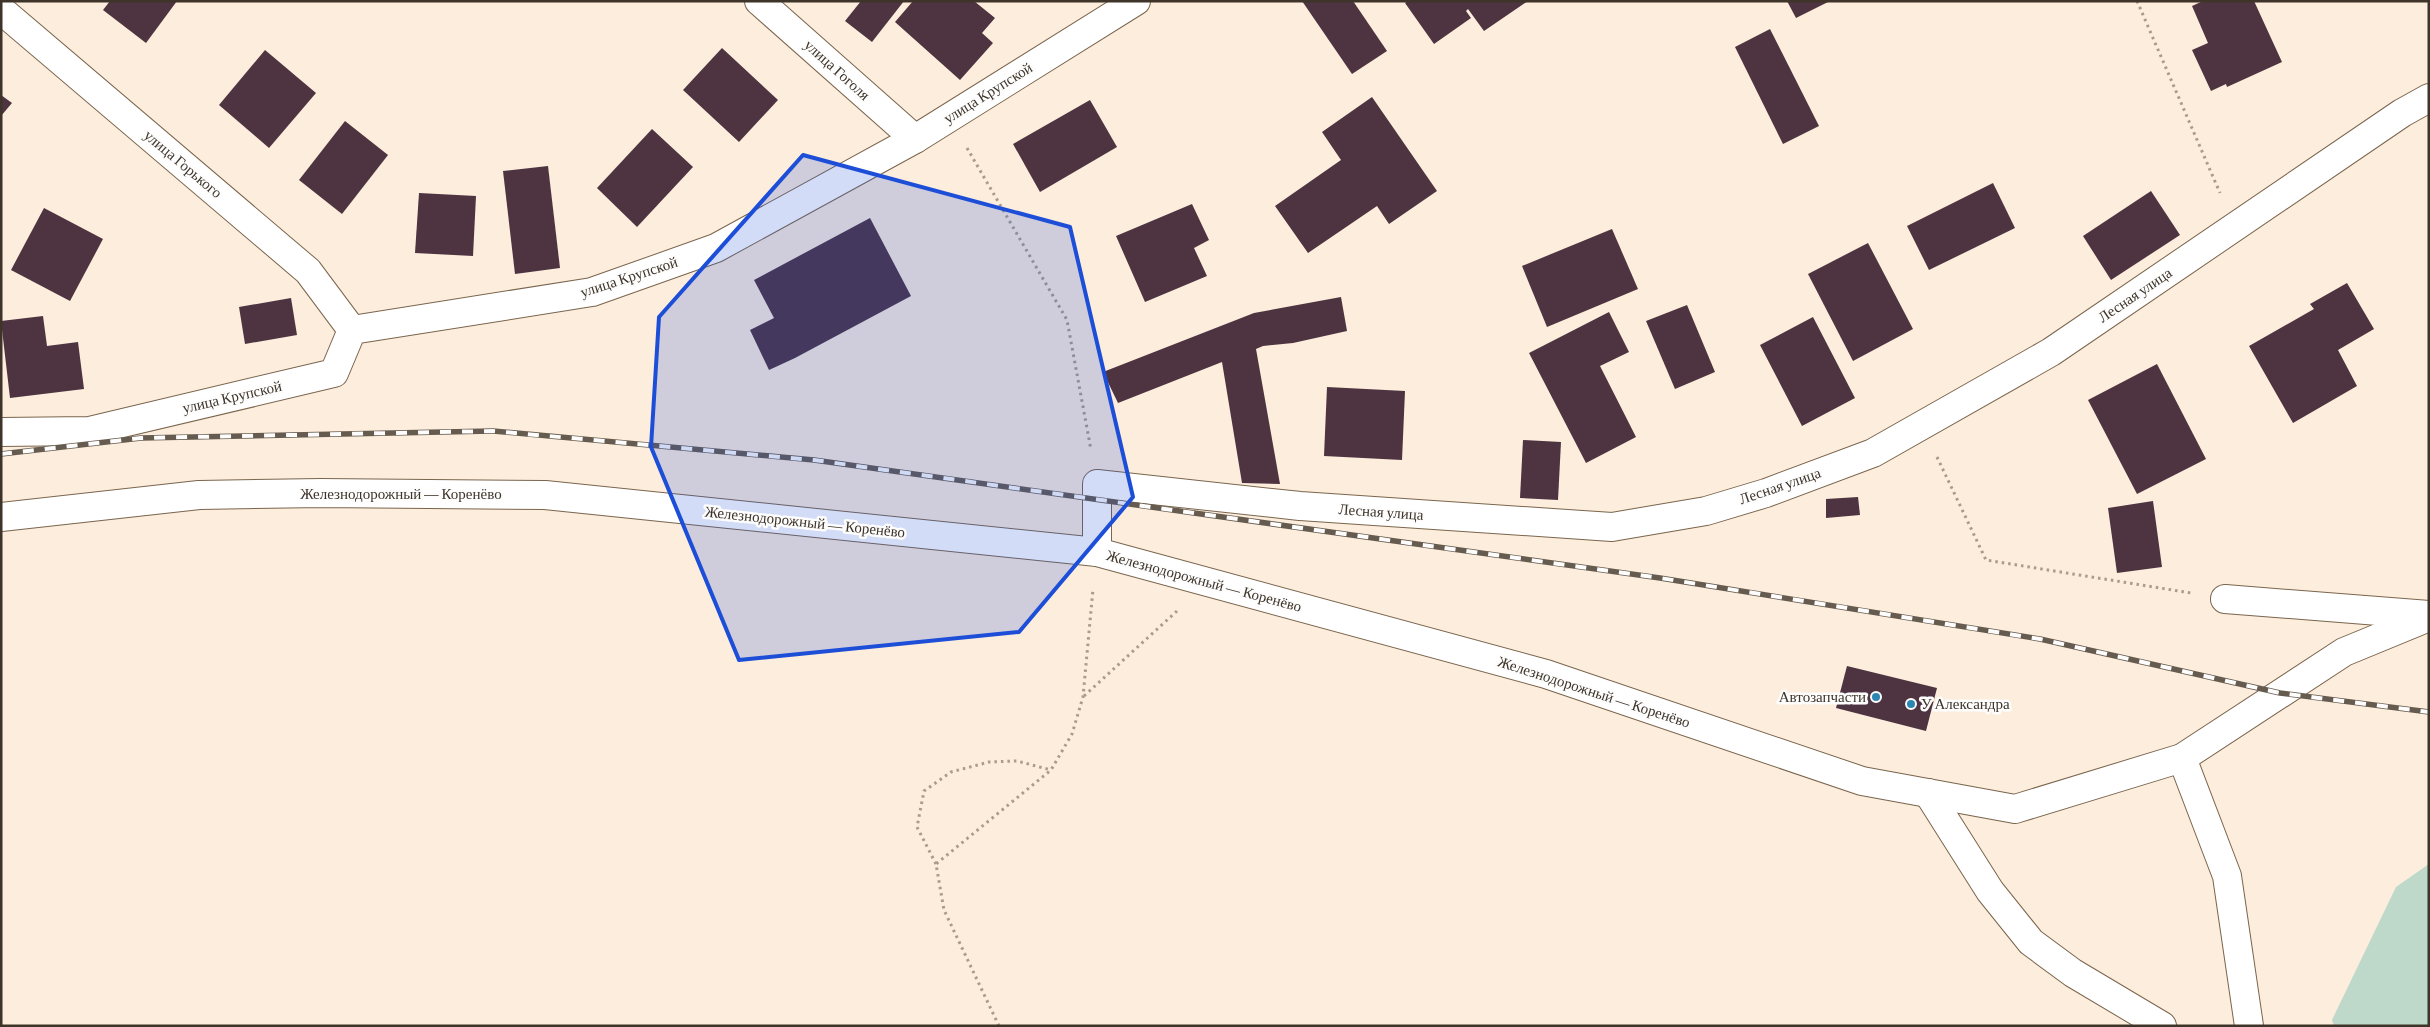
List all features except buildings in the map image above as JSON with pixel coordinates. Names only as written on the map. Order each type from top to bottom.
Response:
[{"type":"street","name":"улица Гоголя","points":[[759,1],[915,139]]},
{"type":"street","name":"улица Крупской","points":[[1,432],[89,431],[334,374],[352,330],[592,292],[716,248],[915,139],[1136,1]]},
{"type":"street","name":"улица Горького","points":[[1,10],[308,271],[352,330]]},
{"type":"street","name":"Лесная улица","points":[[1097,484],[1300,506],[1612,527],[1706,511],[1766,493],[1872,453],[2051,352],[2402,113],[2429,98]]},
{"type":"street","points":[[1096,552],[1097,484]]},
{"type":"street","name":"Железнодорожный — Коренёво","points":[[1,517],[199,495],[321,493],[546,495],[1096,552],[1546,674],[1862,781],[2016,810],[2182,758],[2344,652],[2429,616]]},
{"type":"street","points":[[2226,599],[2429,616]]},
{"type":"street","points":[[2182,758],[2227,876],[2249,1026]]},
{"type":"street","points":[[1928,793],[1990,891],[2031,942],[2073,973],[2162,1026]]},
{"type":"path","points":[[2137,1],[2235,228]]},
{"type":"path","points":[[949,117],[1067,320],[1097,484]]},
{"type":"path","points":[[1922,425],[1986,560],[2226,599]]},
{"type":"path","points":[[936,864],[1051,770],[1072,734],[1083,697],[1096,552]]},
{"type":"path","points":[[1083,697],[1206,581]]},
{"type":"path","points":[[999,1026],[944,910],[936,864],[917,827],[924,791],[951,772],[989,762],[1017,761],[1051,770]]},
{"type":"highlighted area","points":[[803,155],[1070,227],[1133,497],[1019,632],[739,660],[651,447],[659,317]]},
{"type":"green space","points":[[2429,864],[2429,1026],[2334,1026],[2332,1020],[2396,887]]},
{"type":"railway","points":[[1,454],[141,438],[493,431],[814,460],[1660,578],[2040,639],[2280,693],[2429,712]]},
{"type":"place","name":"Автозапчасти","points":[[1876,697]]},
{"type":"place","name":"У Александра","points":[[1911,704]]}]
